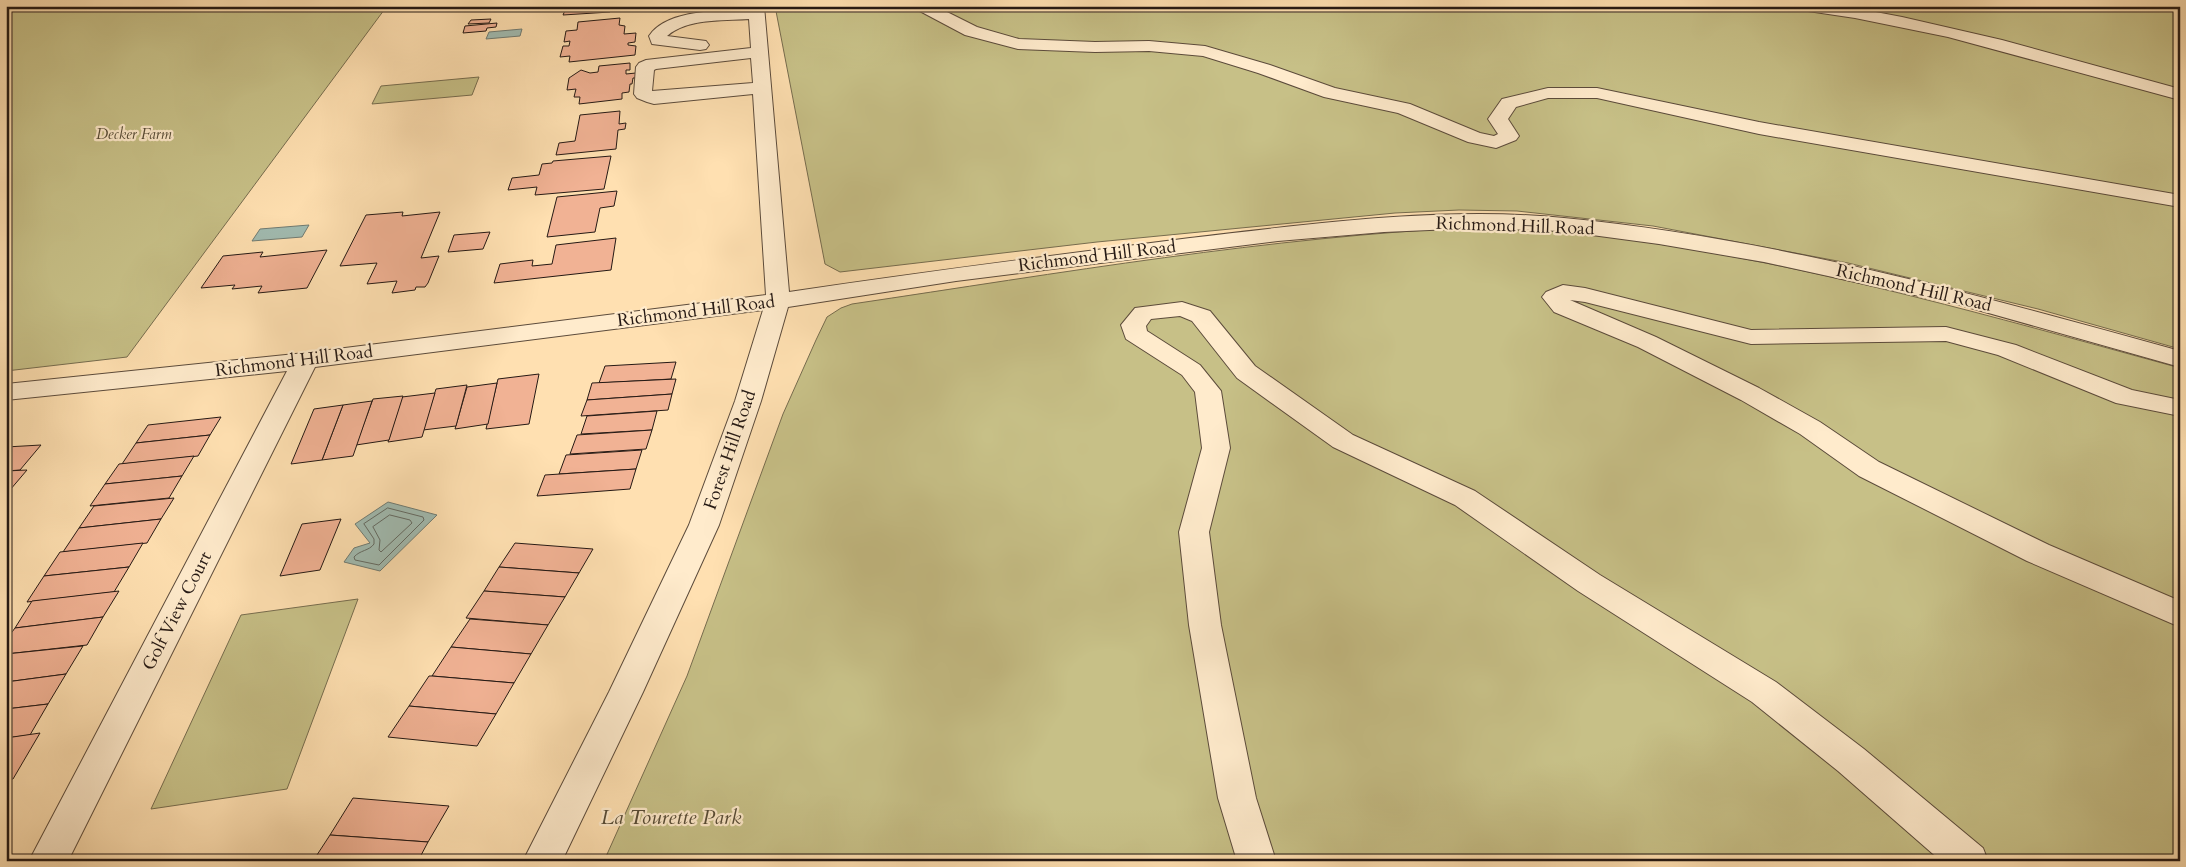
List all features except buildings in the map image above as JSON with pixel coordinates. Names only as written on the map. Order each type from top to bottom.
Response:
[{"type":"street","points":[[922,6],[971,31],[1018,44],[1095,47],[1149,46],[1205,51],[1264,69],[1330,93],[1403,108],[1475,138],[1496,142],[1509,136],[1498,119],[1509,103],[1548,93],[1597,93],[1759,128],[2180,201]]},
{"type":"street","points":[[1808,6],[1925,25],[2180,95]]},
{"type":"street","points":[[757,10],[684,21],[665,28],[657,38],[662,41],[691,45],[759,47]]},
{"type":"street","name":"Forest Hill Road","points":[[542,861],[626,692],[704,525],[748,401],[778,301],[757,10]]},
{"type":"street","points":[[759,47],[652,64],[645,67],[642,94],[654,98],[763,88]]},
{"type":"street","name":"Richmond Hill Road","points":[[6,392],[306,361],[778,301],[956,274],[1278,234],[1384,224],[1475,221],[1562,224],[1659,237],[1735,250],[1865,276],[2040,319],[2180,359]]},
{"type":"street","points":[[2180,408],[2125,397],[2007,350],[1946,334],[1751,337],[1585,295],[1564,292],[1554,296],[1563,307],[1647,342],[1750,394],[1810,428],[1870,469],[2038,553],[2180,615]]},
{"type":"street","points":[[1257,861],[1235,789],[1205,625],[1194,532],[1216,448],[1208,392],[1191,370],[1135,334],[1133,325],[1144,313],[1182,309],[1201,316],[1246,372],[1335,436],[1465,498],[1589,583],[1764,692],[1851,760],[1969,861]]},
{"type":"street","name":"Golf View Court","points":[[48,861],[306,361]]},
{"type":"green space","name":"Decker Farm","points":[[6,6],[387,6],[127,357],[6,371]]},
{"type":"green space","points":[[775,6],[2180,6],[2180,349],[2038,309],[1848,263],[1653,226],[1517,211],[1459,210],[1395,213],[1097,242],[840,272],[825,264]]},
{"type":"green space","points":[[479,77],[472,95],[372,104],[381,86]]},
{"type":"green space","name":"La Tourette Park","points":[[1478,227],[1593,235],[1679,247],[1767,263],[1945,304],[2180,368],[2180,861],[604,861],[687,676],[783,414],[827,317],[841,308],[852,304],[1165,258],[1321,239]]},
{"type":"green space","points":[[358,599],[287,789],[151,809],[241,615]]},
{"type":"water","points":[[522,29],[520,36],[486,39],[489,32]]},
{"type":"water","points":[[309,225],[302,237],[252,241],[260,229]]},
{"type":"water","points":[[388,502],[437,515],[380,571],[344,562],[354,548],[370,543],[355,524]]}]
